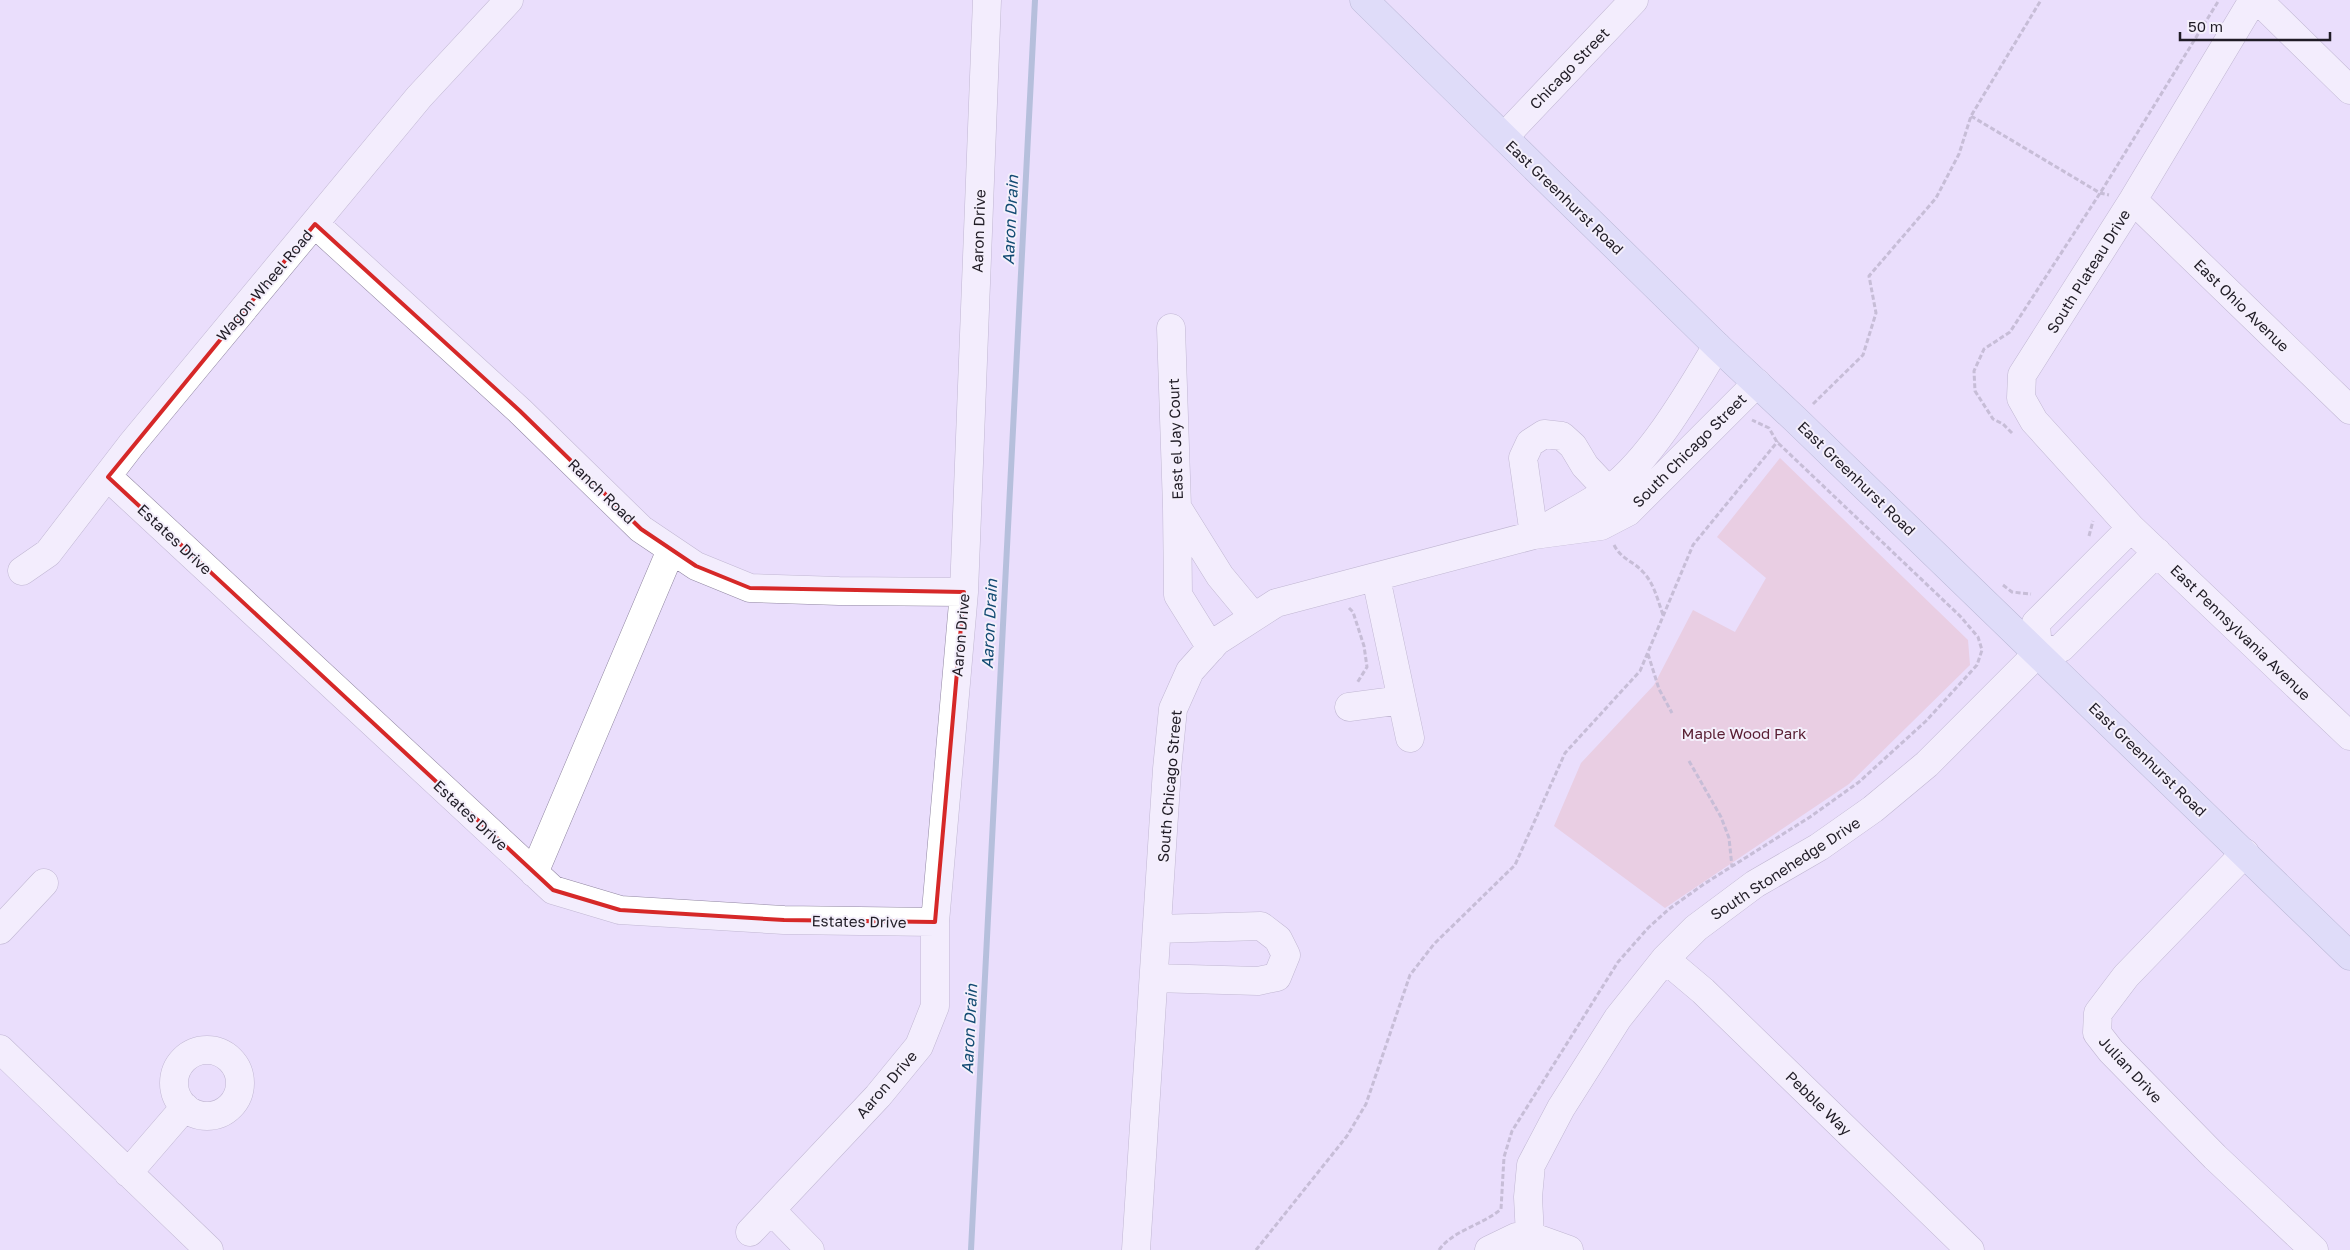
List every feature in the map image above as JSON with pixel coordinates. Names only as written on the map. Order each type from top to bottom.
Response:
[{"type":"main road","name":"East Greenhurst Road","points":[[1364,0],[1717,346],[2038,653],[2350,956]]},
{"type":"street","name":"Wagon Wheel Road","points":[[22,571],[48,553],[137,438],[419,97],[509,0]]},
{"type":"street","name":"Aaron Drive","points":[[750,1232],[772,1211],[878,1096],[919,1046],[935,1006],[935,922],[964,592],[987,0]]},
{"type":"street","name":"Chicago Street","points":[[1504,136],[1634,0]]},
{"type":"street","name":"South Plateau Drive","points":[[2132,528],[2034,421],[2020,398],[2022,375],[2133,200],[2253,0]]},
{"type":"street","points":[[2258,0],[2350,90]]},
{"type":"street","name":"East Ohio Avenue","points":[[2133,200],[2350,410]]},
{"type":"street","name":"Ranch Road","points":[[315,224],[520,411],[641,529],[696,566],[750,588],[964,592]]},
{"type":"street","name":"East el Jay Court","points":[[1171,328],[1177,507],[1220,576],[1254,617]]},
{"type":"street","name":"South Chicago Street","points":[[1534,535],[1609,490],[1635,465],[1672,419],[1717,346]]},
{"type":"street","name":"South Chicago Street","points":[[1136,1250],[1157,929],[1174,709],[1190,672],[1217,641],[1276,603],[1534,535],[1601,526],[1628,512],[1756,383]]},
{"type":"street","points":[[1534,535],[1522,458],[1530,443],[1544,434],[1562,436],[1573,446],[1585,466],[1628,512]]},
{"type":"street","name":"Estates Drive","points":[[108,477],[552,890],[620,910],[784,920],[935,922]]},
{"type":"street","points":[[1177,507],[1178,595],[1211,648]]},
{"type":"street","points":[[2132,528],[2036,623],[2038,653],[2061,648],[2157,552]]},
{"type":"street","name":"East Pennsylvania Avenue","points":[[2132,528],[2350,736]]},
{"type":"street","points":[[534,873],[671,550]]},
{"type":"street","points":[[1376,578],[1410,738]]},
{"type":"street","name":"South Stonehedge Drive","points":[[1530,1236],[1528,1197],[1531,1165],[1561,1108],[1618,1018],[1665,959],[1696,928],[1755,884],[1818,848],[1874,810],[1927,764],[2038,653]]},
{"type":"street","points":[[1350,695],[1402,700]]},
{"type":"street","name":"Julian Drive","points":[[2245,853],[2126,976],[2098,1013],[2097,1033],[2111,1051],[2216,1157],[2314,1250]]},
{"type":"street","points":[[0,930],[44,883]]},
{"type":"street","points":[[1154,978],[1258,981],[1277,977],[1286,955],[1278,939],[1261,926],[1157,929]]},
{"type":"street","name":"Pebble Way","points":[[1665,959],[1703,990],[1970,1250]]},
{"type":"street","points":[[0,1050],[209,1250]]},
{"type":"street","points":[[128,1174],[185,1107]]},
{"type":"street","points":[[772,1211],[810,1250]]},
{"type":"street","points":[[1489,1250],[1516,1237],[1530,1236],[1569,1250]]},
{"type":"path","points":[[1256,1250],[1347,1136],[1366,1104],[1410,975],[1434,944],[1515,865],[1565,753],[1640,671],[1693,545],[1796,420],[1863,356],[1876,313],[1869,276],[1936,198],[1959,154],[1971,116],[2041,0]]},
{"type":"path","points":[[1971,116],[2100,193],[2133,200]]},
{"type":"path","points":[[1439,1250],[1501,1209],[1504,1157],[1512,1131],[1618,962],[1648,928],[1669,909],[1810,817],[1859,782],[1926,720],[1977,665],[1982,650],[1978,637],[1960,616],[1777,442],[1769,428],[1745,417]]},
{"type":"path","points":[[1601,526],[1609,533],[1619,555],[1643,572],[1656,592],[1664,616]]},
{"type":"path","points":[[1348,607],[1353,612],[1364,646],[1367,667],[1350,695]]},
{"type":"path","points":[[1648,653],[1659,689],[1672,713]]},
{"type":"path","points":[[1689,761],[1721,817],[1729,838],[1732,868]]},
{"type":"highlighted area","points":[[315,224],[520,411],[641,529],[696,566],[750,588],[964,592],[935,922],[784,920],[620,910],[553,890],[108,477]]},
{"type":"green space","name":"Maple Wood Park","points":[[1780,458],[1968,640],[1970,665],[1849,784],[1665,908],[1554,826],[1581,763],[1654,685],[1693,610],[1735,632],[1766,578],[1717,537]]},
{"type":"waterway","name":"Aaron Drain","points":[[971,1250],[1035,0]]}]
